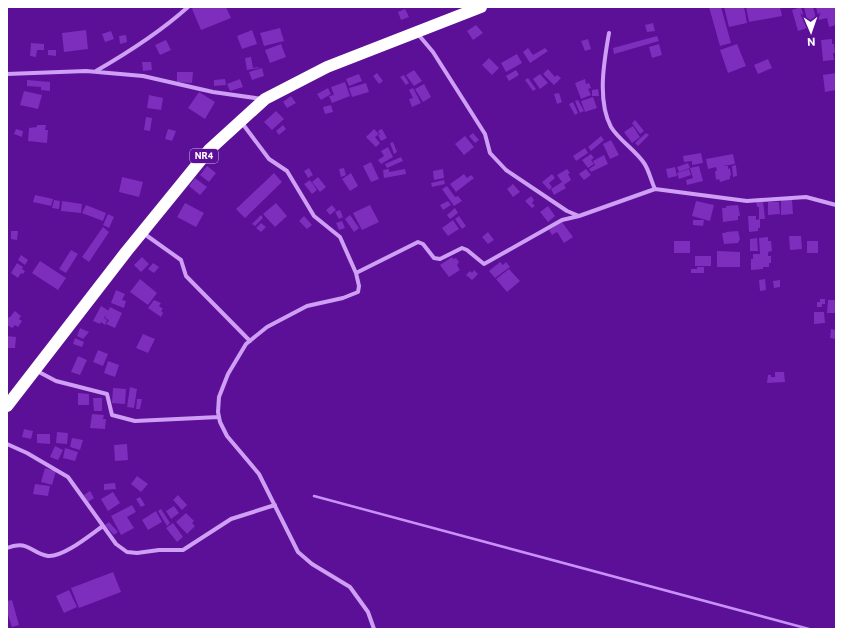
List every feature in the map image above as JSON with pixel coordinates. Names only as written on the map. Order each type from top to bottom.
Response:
[{"type":"highway","name":"NR4","points":[[7,406],[142,232],[209,150],[265,99],[327,68],[476,8]]},
{"type":"street","points":[[96,72],[169,25],[188,7]]},
{"type":"street","points":[[417,33],[433,52],[485,134],[490,154],[506,170],[567,211],[579,216]]},
{"type":"street","points":[[609,33],[605,59],[604,84],[604,104],[606,115],[612,128],[645,164],[654,189]]},
{"type":"street","points":[[7,74],[61,71],[143,76],[213,92],[265,99]]},
{"type":"street","points":[[240,121],[269,159],[287,171],[314,216],[340,237],[356,273],[359,286],[358,292],[343,298],[307,306],[267,327],[246,344],[228,374],[219,397],[219,417],[227,436],[259,474],[298,552],[312,564],[350,587],[368,612],[374,629]]},
{"type":"street","points":[[356,273],[418,242],[423,244],[434,258],[440,259],[462,248],[467,250],[484,264],[562,220],[579,216],[654,189],[747,201],[806,197],[836,205]]},
{"type":"street","points":[[142,232],[181,260],[186,276],[250,341]]},
{"type":"street","points":[[35,370],[56,381],[107,394],[112,415],[135,421],[219,417]]},
{"type":"street","points":[[7,444],[27,453],[68,477],[116,544],[127,552],[137,553],[159,550],[183,550],[231,518],[275,505]]},
{"type":"street","points":[[7,548],[22,544],[47,556],[57,555],[78,543],[102,526]]},
{"type":"building","points":[[194,7],[226,7],[231,18],[201,30],[192,9]]},
{"type":"building","points":[[709,7],[721,7],[731,43],[720,46]]},
{"type":"building","points":[[724,7],[744,7],[747,23],[729,27]]},
{"type":"building","points":[[746,7],[780,7],[782,16],[749,22]]},
{"type":"building","points":[[801,7],[807,28],[798,31],[792,10]]},
{"type":"building","points":[[804,7],[813,7],[817,22],[808,24]]},
{"type":"building","points":[[816,7],[836,7],[836,25],[829,27],[827,18],[819,20]]},
{"type":"building","points":[[405,9],[409,17],[401,20],[398,12]]},
{"type":"building","points":[[653,23],[655,31],[647,32],[645,25]]},
{"type":"building","points":[[476,25],[483,33],[473,40],[467,31]]},
{"type":"building","points":[[280,28],[284,41],[264,46],[260,33]]},
{"type":"building","points":[[86,30],[88,49],[64,52],[62,33]]},
{"type":"building","points":[[252,30],[257,44],[242,49],[237,36]]},
{"type":"building","points":[[111,31],[114,39],[105,42],[102,34]]},
{"type":"building","points":[[126,35],[127,42],[120,44],[119,36]]},
{"type":"building","points":[[657,36],[659,41],[614,54],[613,48]]},
{"type":"building","points":[[588,39],[591,49],[585,51],[581,41]]},
{"type":"building","points":[[832,39],[835,53],[833,53],[834,60],[823,61],[821,40]]},
{"type":"building","points":[[166,40],[171,50],[160,55],[155,45]]},
{"type":"building","points":[[31,43],[44,44],[44,50],[37,50],[36,57],[30,56]]},
{"type":"building","points":[[281,44],[286,57],[270,63],[265,50]]},
{"type":"building","points":[[659,44],[662,55],[652,58],[649,47]]},
{"type":"building","points":[[737,44],[746,66],[728,73],[720,50]]},
{"type":"building","points":[[528,48],[533,55],[545,48],[548,51],[530,63],[523,52]]},
{"type":"building","points":[[48,50],[56,50],[56,56],[48,55]]},
{"type":"building","points":[[517,54],[522,63],[506,72],[501,63]]},
{"type":"building","points":[[251,57],[253,68],[259,68],[247,70],[245,58]]},
{"type":"building","points":[[489,58],[499,68],[492,75],[482,65]]},
{"type":"building","points":[[768,59],[772,68],[758,74],[754,65]]},
{"type":"building","points":[[142,62],[151,62],[152,70],[143,71]]},
{"type":"building","points":[[262,68],[264,76],[252,80],[249,72]]},
{"type":"building","points":[[548,69],[555,77],[557,75],[561,78],[554,85],[543,74]]},
{"type":"building","points":[[414,70],[422,81],[414,86],[406,75]]},
{"type":"building","points":[[516,70],[519,75],[509,81],[506,76]]},
{"type":"building","points":[[177,72],[193,72],[192,83],[177,82]]},
{"type":"building","points":[[377,73],[383,81],[379,84],[373,76]]},
{"type":"building","points":[[836,73],[836,90],[825,92],[823,75]]},
{"type":"building","points":[[359,74],[362,81],[349,86],[346,79]]},
{"type":"building","points":[[540,74],[548,83],[540,89],[533,79]]},
{"type":"building","points":[[404,75],[409,83],[406,85],[400,77]]},
{"type":"building","points":[[528,78],[536,89],[533,91],[525,80]]},
{"type":"building","points":[[225,79],[226,85],[214,86],[214,80]]},
{"type":"building","points":[[240,79],[243,87],[230,91],[227,84]]},
{"type":"building","points":[[585,79],[586,84],[589,83],[591,88],[588,89],[591,95],[581,99],[575,83]]},
{"type":"building","points":[[27,80],[50,82],[50,91],[41,90],[41,87],[27,86]]},
{"type":"building","points":[[345,82],[350,96],[332,103],[329,96],[334,95],[331,87]]},
{"type":"building","points":[[366,83],[369,92],[352,97],[349,88]]},
{"type":"building","points":[[424,84],[431,97],[423,102],[415,89]]},
{"type":"building","points":[[328,88],[331,94],[321,100],[317,94]]},
{"type":"building","points":[[413,88],[421,103],[412,107],[409,99],[413,98],[409,90]]},
{"type":"building","points":[[598,89],[599,96],[592,96],[592,90]]},
{"type":"building","points":[[24,91],[42,95],[38,109],[20,105]]},
{"type":"building","points":[[199,92],[215,102],[205,119],[188,108]]},
{"type":"building","points":[[559,93],[562,102],[557,104],[554,94]]},
{"type":"building","points":[[149,95],[163,98],[161,110],[147,108]]},
{"type":"building","points":[[291,96],[296,103],[287,108],[283,102]]},
{"type":"building","points":[[593,97],[597,108],[585,112],[581,101]]},
{"type":"building","points":[[578,100],[584,111],[580,113],[575,101]]},
{"type":"building","points":[[573,102],[578,113],[575,115],[569,104]]},
{"type":"building","points":[[331,105],[333,112],[325,114],[323,107]]},
{"type":"building","points":[[276,111],[284,119],[272,130],[264,122]]},
{"type":"building","points":[[146,117],[152,118],[150,131],[144,130]]},
{"type":"building","points":[[635,120],[644,131],[640,134],[632,123]]},
{"type":"building","points":[[37,125],[46,125],[45,130],[48,130],[47,143],[28,141],[29,128],[37,127]]},
{"type":"building","points":[[283,125],[286,129],[279,135],[276,131]]},
{"type":"building","points":[[633,126],[640,137],[632,143],[624,132]]},
{"type":"building","points":[[16,129],[23,131],[22,137],[14,134]]},
{"type":"building","points":[[168,129],[176,131],[172,141],[165,139]]},
{"type":"building","points":[[374,129],[379,134],[375,137],[380,143],[376,147],[366,137]]},
{"type":"building","points":[[382,129],[387,138],[381,141],[378,131]]},
{"type":"building","points":[[473,133],[479,140],[475,143],[469,136]]},
{"type":"building","points":[[646,133],[649,135],[638,146],[635,143]]},
{"type":"building","points":[[465,136],[474,147],[464,155],[455,144]]},
{"type":"building","points":[[601,136],[604,140],[591,151],[588,147]]},
{"type":"building","points":[[611,140],[619,155],[610,159],[603,144]]},
{"type":"building","points":[[393,142],[397,152],[394,154],[390,143]]},
{"type":"building","points":[[388,147],[393,157],[381,164],[378,160],[384,156],[381,151]]},
{"type":"building","points":[[585,148],[588,153],[576,161],[573,156]]},
{"type":"building","points":[[701,153],[703,163],[692,165],[692,161],[684,162],[683,156]]},
{"type":"building","points":[[591,154],[594,158],[591,160],[594,164],[588,168],[582,160]]},
{"type":"building","points":[[733,154],[735,164],[723,166],[728,166],[728,169],[730,168],[730,179],[720,182],[719,179],[716,180],[716,167],[708,169],[706,159]]},
{"type":"building","points":[[604,155],[608,164],[591,172],[589,169],[595,165],[593,161]]},
{"type":"building","points":[[401,157],[403,161],[387,168],[385,164]]},
{"type":"building","points":[[371,162],[379,179],[371,182],[363,166]]},
{"type":"building","points":[[688,163],[690,168],[679,172],[677,167]]},
{"type":"building","points":[[736,165],[737,176],[733,177],[732,166]]},
{"type":"building","points":[[207,166],[216,173],[209,182],[200,175]]},
{"type":"building","points":[[699,166],[703,181],[687,185],[686,180],[693,178],[690,168]]},
{"type":"building","points":[[675,167],[677,176],[668,178],[666,169]]},
{"type":"building","points":[[309,168],[313,175],[308,178],[304,171]]},
{"type":"building","points":[[344,168],[346,175],[341,177],[339,169]]},
{"type":"building","points":[[389,169],[389,172],[405,169],[406,174],[384,178],[383,170]]},
{"type":"building","points":[[443,169],[444,178],[434,180],[433,171]]},
{"type":"building","points":[[567,169],[570,173],[568,174],[571,180],[564,185],[566,188],[554,195],[551,189],[562,182],[557,175]]},
{"type":"building","points":[[586,169],[591,175],[584,180],[579,174]]},
{"type":"building","points":[[689,169],[691,175],[679,179],[677,173]]},
{"type":"building","points":[[274,173],[282,182],[245,218],[236,209]]},
{"type":"building","points":[[351,173],[358,186],[350,191],[342,179]]},
{"type":"building","points":[[464,174],[467,178],[471,175],[474,178],[456,192],[450,184]]},
{"type":"building","points":[[552,174],[555,178],[549,183],[552,187],[549,190],[542,182]]},
{"type":"building","points":[[122,177],[143,182],[139,197],[119,192]]},
{"type":"building","points":[[318,177],[326,187],[320,192],[312,182]]},
{"type":"building","points":[[195,178],[207,187],[200,195],[189,186]]},
{"type":"building","points":[[310,180],[317,190],[312,194],[304,184]]},
{"type":"building","points":[[444,180],[445,184],[432,187],[431,183]]},
{"type":"building","points":[[513,184],[520,192],[513,197],[507,189]]},
{"type":"building","points":[[447,186],[455,197],[458,196],[462,201],[454,206],[442,189]]},
{"type":"building","points":[[35,195],[53,199],[51,206],[33,202]]},
{"type":"building","points":[[531,196],[534,200],[532,203],[535,206],[532,208],[525,201]]},
{"type":"building","points":[[54,200],[60,201],[59,209],[52,208]]},
{"type":"building","points":[[781,200],[792,200],[793,214],[781,215]]},
{"type":"building","points":[[62,201],[82,204],[81,213],[61,211]]},
{"type":"building","points":[[448,201],[451,205],[443,210],[440,205]]},
{"type":"building","points":[[696,201],[714,205],[710,221],[692,216]]},
{"type":"building","points":[[756,201],[763,201],[765,219],[759,219],[759,207],[757,207]]},
{"type":"building","points":[[768,202],[779,202],[780,214],[768,215]]},
{"type":"building","points":[[185,203],[204,213],[196,227],[177,217]]},
{"type":"building","points":[[276,203],[287,216],[275,227],[263,214]]},
{"type":"building","points":[[86,205],[106,213],[103,221],[82,213]]},
{"type":"building","points":[[332,205],[336,210],[330,215],[326,210]]},
{"type":"building","points":[[370,205],[379,222],[362,230],[353,213]]},
{"type":"building","points":[[738,205],[740,216],[738,216],[738,220],[723,222],[722,208],[726,208],[726,206]]},
{"type":"building","points":[[548,206],[555,216],[548,222],[540,212]]},
{"type":"building","points":[[455,208],[458,213],[450,219],[447,215]]},
{"type":"building","points":[[340,210],[343,217],[339,219],[335,212]]},
{"type":"building","points":[[108,214],[114,217],[109,228],[103,225]]},
{"type":"building","points":[[261,215],[263,218],[255,226],[252,224]]},
{"type":"building","points":[[350,215],[359,228],[354,232],[345,219]]},
{"type":"building","points":[[304,216],[312,225],[307,229],[299,221]]},
{"type":"building","points":[[459,216],[466,226],[462,229],[455,219]]},
{"type":"building","points":[[748,216],[756,216],[756,220],[760,219],[760,228],[758,228],[758,231],[749,232]]},
{"type":"building","points":[[453,220],[459,229],[448,236],[442,228]]},
{"type":"building","points":[[693,220],[704,220],[703,226],[693,225]]},
{"type":"building","points":[[342,221],[345,228],[339,230],[336,223]]},
{"type":"building","points":[[562,222],[573,237],[564,243],[557,232],[552,235],[549,230]]},
{"type":"building","points":[[261,223],[266,227],[261,232],[256,228]]},
{"type":"building","points":[[103,227],[109,232],[89,262],[82,257]]},
{"type":"building","points":[[11,231],[18,231],[17,240],[11,239]]},
{"type":"building","points":[[738,231],[740,239],[738,243],[724,244],[722,233]]},
{"type":"building","points":[[488,232],[494,240],[488,244],[482,237]]},
{"type":"building","points":[[789,236],[801,236],[802,249],[790,250]]},
{"type":"building","points":[[768,237],[768,241],[771,241],[772,251],[768,252],[768,256],[771,256],[771,263],[769,263],[769,267],[751,270],[751,259],[753,259],[753,254],[760,254],[759,238]]},
{"type":"building","points":[[757,238],[758,251],[750,251],[750,239]]},
{"type":"building","points":[[674,241],[690,241],[690,253],[674,253]]},
{"type":"building","points":[[807,241],[818,241],[818,253],[807,253]]},
{"type":"building","points":[[71,250],[78,254],[66,273],[59,269]]},
{"type":"building","points":[[717,251],[740,252],[740,267],[717,267]]},
{"type":"building","points":[[21,255],[28,260],[25,265],[18,260]]},
{"type":"building","points":[[695,256],[711,256],[711,266],[695,266]]},
{"type":"building","points":[[142,257],[149,264],[141,272],[134,265]]},
{"type":"building","points":[[452,257],[453,259],[456,258],[459,262],[457,265],[460,270],[449,277],[440,265]]},
{"type":"building","points":[[40,261],[66,278],[58,290],[32,273]]},
{"type":"building","points":[[500,262],[503,265],[506,262],[510,267],[495,278],[489,271]]},
{"type":"building","points":[[17,263],[23,267],[22,269],[25,271],[23,274],[21,273],[18,278],[11,273]]},
{"type":"building","points":[[153,263],[159,267],[154,273],[148,269]]},
{"type":"building","points":[[697,267],[704,267],[704,273],[691,273],[691,269],[697,269]]},
{"type":"building","points":[[509,269],[520,281],[507,292],[496,279]]},
{"type":"building","points":[[474,270],[478,274],[472,280],[466,275],[470,271],[472,273]]},
{"type":"building","points":[[140,279],[157,293],[148,305],[130,292]]},
{"type":"building","points":[[765,279],[766,290],[760,291],[759,280]]},
{"type":"building","points":[[780,280],[780,287],[774,288],[773,281]]},
{"type":"building","points":[[116,290],[125,294],[122,300],[126,301],[124,308],[111,303]]},
{"type":"building","points":[[820,299],[825,299],[825,304],[822,304],[822,307],[817,307],[817,302],[820,302]]},
{"type":"building","points":[[154,300],[161,303],[159,306],[163,309],[161,311],[163,313],[161,317],[148,308]]},
{"type":"building","points":[[828,300],[836,300],[836,313],[827,313]]},
{"type":"building","points":[[101,306],[109,311],[104,318],[107,320],[105,325],[101,322],[100,324],[93,321]]},
{"type":"building","points":[[110,307],[122,313],[115,328],[106,324],[109,320],[105,318]]},
{"type":"building","points":[[15,311],[21,316],[19,319],[22,321],[18,327],[15,325],[12,328],[7,325],[7,319]]},
{"type":"building","points":[[814,312],[824,312],[825,323],[814,324]]},
{"type":"building","points":[[80,328],[89,332],[83,339],[77,336]]},
{"type":"building","points":[[831,329],[836,330],[835,339],[830,338]]},
{"type":"building","points":[[143,334],[155,339],[148,353],[136,348]]},
{"type":"building","points":[[7,336],[16,337],[15,348],[7,348]]},
{"type":"building","points":[[75,338],[84,342],[82,347],[73,344]]},
{"type":"building","points":[[98,350],[108,354],[103,366],[93,362]]},
{"type":"building","points":[[78,356],[87,360],[80,375],[71,372]]},
{"type":"building","points":[[108,361],[119,365],[115,377],[104,373]]},
{"type":"building","points":[[775,372],[784,372],[785,382],[767,383],[768,375],[775,377]]},
{"type":"building","points":[[130,387],[137,389],[134,408],[127,407]]},
{"type":"building","points":[[113,388],[126,389],[125,404],[112,403]]},
{"type":"building","points":[[78,393],[89,394],[89,405],[78,405]]},
{"type":"building","points":[[93,398],[102,398],[102,411],[94,411]]},
{"type":"building","points":[[137,399],[142,399],[140,409],[136,409]]},
{"type":"building","points":[[92,414],[104,415],[103,419],[106,419],[105,429],[90,428]]},
{"type":"building","points":[[24,429],[33,431],[31,439],[22,437]]},
{"type":"building","points":[[57,432],[68,433],[67,444],[56,443]]},
{"type":"building","points":[[37,434],[50,434],[50,444],[37,443]]},
{"type":"building","points":[[72,438],[83,440],[80,450],[70,447]]},
{"type":"building","points":[[127,444],[128,460],[115,461],[114,445]]},
{"type":"building","points":[[55,446],[63,450],[58,460],[50,457]]},
{"type":"building","points":[[65,448],[78,452],[75,461],[63,458]]},
{"type":"building","points":[[45,468],[56,471],[52,485],[41,482]]},
{"type":"building","points":[[137,476],[148,484],[141,492],[131,484]]},
{"type":"building","points":[[115,483],[116,489],[104,490],[104,484]]},
{"type":"building","points":[[35,484],[50,486],[48,496],[33,494]]},
{"type":"building","points":[[90,491],[94,498],[88,502],[84,495]]},
{"type":"building","points":[[113,492],[120,503],[108,511],[101,499]]},
{"type":"building","points":[[178,495],[187,505],[182,510],[173,500]]},
{"type":"building","points":[[140,497],[145,505],[141,507],[136,499]]},
{"type":"building","points":[[132,505],[136,512],[127,517],[134,528],[121,535],[111,516]]},
{"type":"building","points":[[174,506],[179,513],[171,519],[166,511]]},
{"type":"building","points":[[161,509],[170,523],[167,526],[158,511]]},
{"type":"building","points":[[156,511],[162,522],[148,530],[142,520]]},
{"type":"building","points":[[186,513],[194,521],[192,523],[195,526],[187,534],[176,522]]},
{"type":"building","points":[[109,522],[118,532],[114,535],[105,525]]},
{"type":"building","points":[[173,523],[183,537],[177,542],[166,528]]},
{"type":"building","points":[[113,572],[121,592],[79,608],[71,588]]},
{"type":"building","points":[[69,590],[77,607],[64,613],[56,596]]},
{"type":"building","points":[[12,600],[19,625],[12,627],[7,612],[7,601]]},
{"type":"waterway","points":[[314,496],[809,629]]}]
